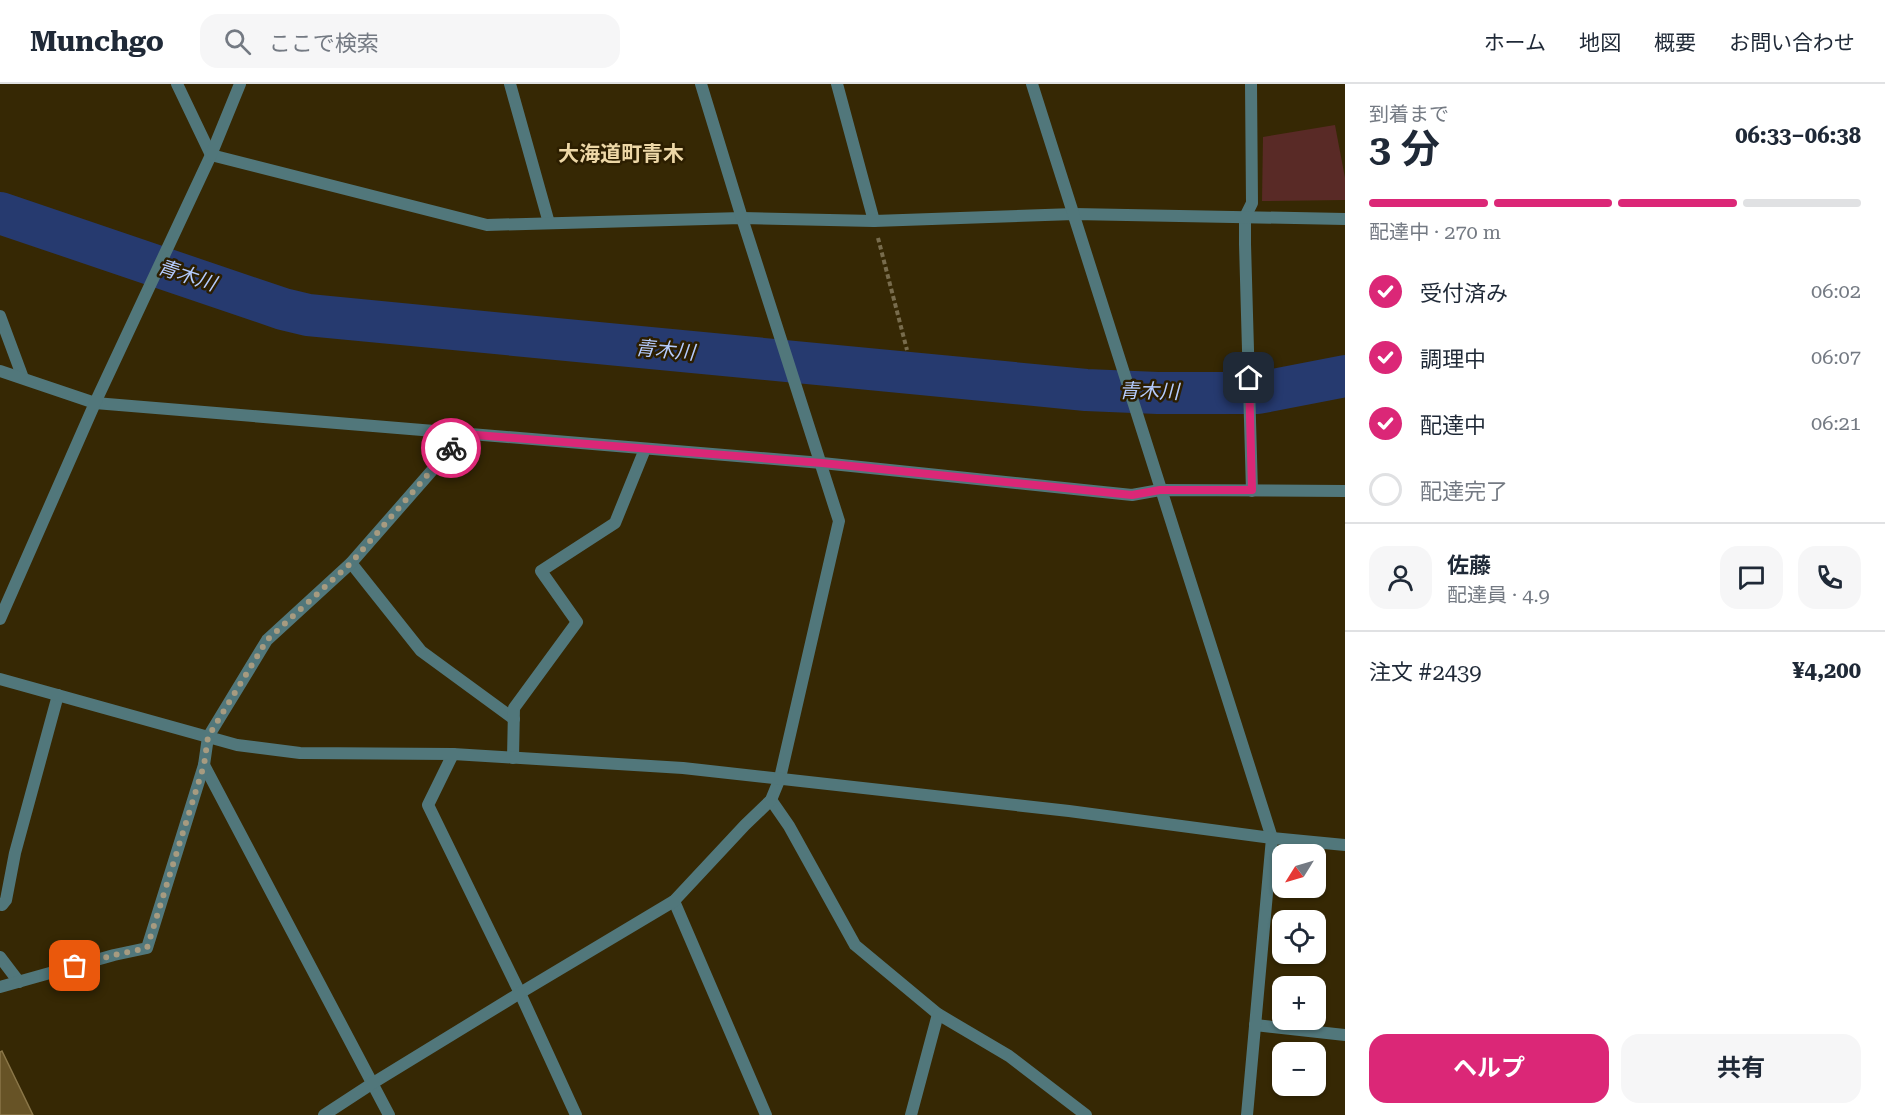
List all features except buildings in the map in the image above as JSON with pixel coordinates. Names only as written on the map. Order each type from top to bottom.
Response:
[{"type":"street","points":[[177,84],[211,155]]},
{"type":"street","points":[[0,619],[95,403],[211,155],[240,84]]},
{"type":"street","points":[[510,84],[549,223]]},
{"type":"street","points":[[324,1115],[520,993],[674,902],[771,800],[780,778],[840,521],[701,84]]},
{"type":"street","points":[[837,84],[874,222]]},
{"type":"street","points":[[1032,84],[1272,838],[1248,1115]]},
{"type":"street","points":[[1251,84],[1252,202],[1245,217],[1252,490]]},
{"type":"street","points":[[211,155],[487,225],[742,218],[874,222],[1074,214],[1345,219]]},
{"type":"street","points":[[0,316],[23,378]]},
{"type":"street","points":[[0,371],[95,403],[822,463],[1132,495],[1160,490],[1345,491]]},
{"type":"street","points":[[0,987],[147,948],[204,765],[208,737],[267,640],[351,563],[464,434]]},
{"type":"street","points":[[513,758],[514,708],[577,622],[541,571],[615,523],[645,448]]},
{"type":"street","points":[[351,563],[421,651],[514,719]]},
{"type":"street","points":[[0,679],[237,745],[300,753],[453,754],[682,768],[1069,811],[1272,838],[1345,845]]},
{"type":"street","points":[[1,906],[6,900],[15,854],[58,695]]},
{"type":"street","points":[[453,754],[428,805],[520,993],[576,1115]]},
{"type":"street","points":[[204,765],[389,1115]]},
{"type":"street","points":[[771,800],[789,826],[855,945],[938,1014],[1009,1056],[1086,1115]]},
{"type":"street","points":[[674,902],[766,1115]]},
{"type":"street","points":[[0,957],[19,982]]},
{"type":"street","points":[[911,1115],[938,1014]]},
{"type":"street","points":[[1255,1026],[1345,1035]]},
{"type":"path","points":[[874,222],[908,350]]},
{"type":"shaded area","points":[[1335,125],[1345,178],[1345,200],[1262,201],[1263,137]]},
{"type":"waterway","name":"青木川","points":[[0,213],[283,309],[308,315],[1086,390],[1258,393],[1345,376]]},
{"type":"way so far","points":[[75,966],[147,948],[204,765],[208,737],[267,640],[351,563],[451,448]]},
{"type":"district","name":"大海道町青木","points":[[621,154]]},
{"type":"route","points":[[451,448],[464,434],[822,463],[1132,495],[1160,490],[1252,490],[1249,378]]}]
